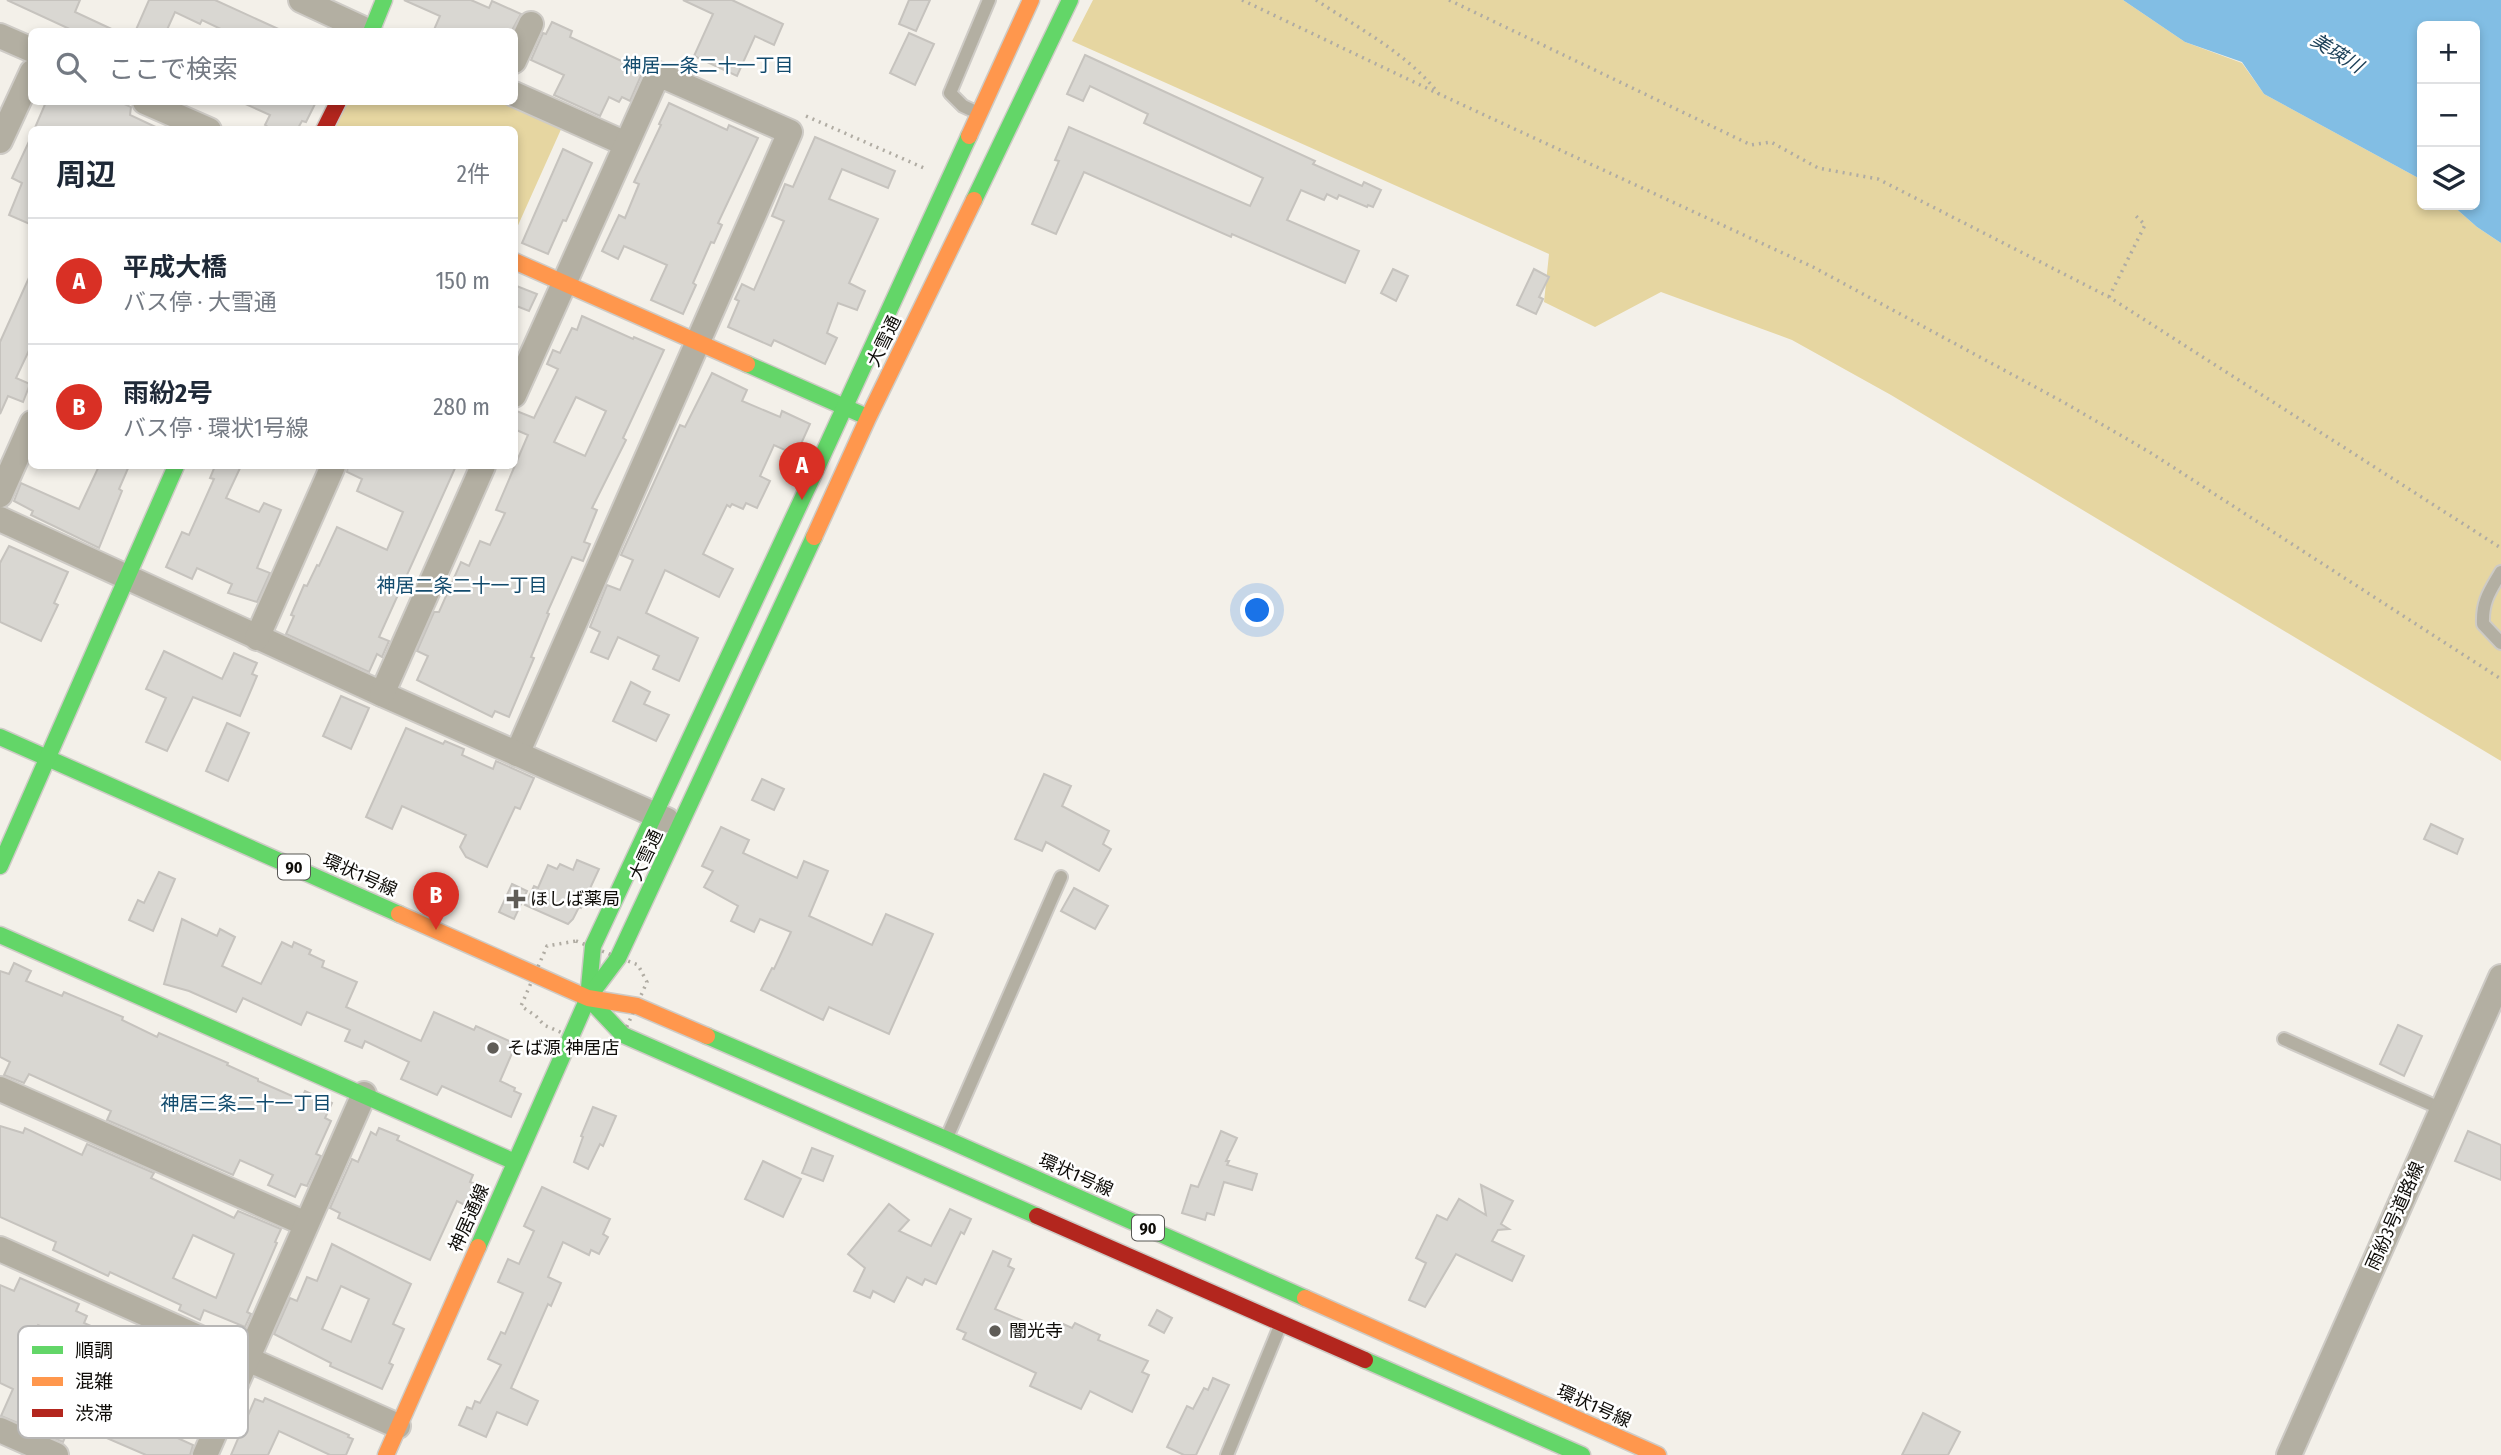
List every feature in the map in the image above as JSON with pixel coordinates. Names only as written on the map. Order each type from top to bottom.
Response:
[{"type":"street","points":[[301,0],[361,28]]},
{"type":"street","points":[[372,28],[384,0]]},
{"type":"street","name":"大雪通","points":[[588,998],[593,946],[1031,0]]},
{"type":"street","name":"大雪通","points":[[588,998],[618,958],[868,418],[1070,0]]},
{"type":"street","points":[[518,52],[531,24]]},
{"type":"street","points":[[0,36],[28,48]]},
{"type":"street","points":[[517,754],[790,132],[658,74],[518,386]]},
{"type":"street","points":[[0,141],[28,81]]},
{"type":"street","points":[[518,96],[626,144]]},
{"type":"street","points":[[148,105],[165,121],[189,126]]},
{"type":"street","points":[[326,126],[336,105]]},
{"type":"street","points":[[518,263],[844,405],[868,418]]},
{"type":"street","points":[[0,495],[28,432]]},
{"type":"street","points":[[0,866],[175,469]]},
{"type":"street","points":[[257,638],[332,469]]},
{"type":"street","points":[[382,694],[482,469]]},
{"type":"street","points":[[0,519],[257,638],[680,826]]},
{"type":"street","name":"環状1号線","points":[[0,737],[588,998],[637,1006],[946,1139],[1658,1455]]},
{"type":"street","points":[[0,935],[515,1161]]},
{"type":"street","name":"雨紛3号道路線","points":[[2289,1455],[2501,977]]},
{"type":"street","name":"環状1号線","points":[[588,998],[623,1035],[1582,1455]]},
{"type":"street","name":"神居通線","points":[[386,1455],[588,998]]},
{"type":"street","points":[[0,1089],[306,1224]]},
{"type":"street","points":[[364,1094],[248,1360],[398,1426]]},
{"type":"street","points":[[0,1249],[172,1326]]},
{"type":"street","points":[[0,1430],[56,1455]]},
{"type":"street","points":[[205,1455],[213,1438]]},
{"type":"lane","points":[[980,114],[963,106],[950,93],[989,0]]},
{"type":"lane","points":[[2501,572],[2484,603],[2483,612],[2483,624],[2501,643]]},
{"type":"lane","points":[[946,1139],[1061,877]]},
{"type":"lane","points":[[2284,1039],[2442,1109]]},
{"type":"lane","points":[[1227,1455],[1281,1323]]},
{"type":"path","points":[[1242,0],[1814,267],[2065,403],[2151,453],[2501,679]]},
{"type":"path","points":[[1316,0],[1409,63],[1439,94]]},
{"type":"path","points":[[1449,0],[1751,145],[1771,142],[1818,168],[1878,179],[2109,297],[2501,548]]},
{"type":"path","points":[[790,132],[797,113],[932,171]]},
{"type":"path","points":[[2109,297],[2145,225],[2136,216]]},
{"type":"path","points":[[547,946],[576,941]]},
{"type":"path","points":[[521,1006],[536,1016],[544,1026]]},
{"type":"shaded area","points":[[1093,0],[2123,0],[2185,42],[2242,63],[2264,94],[2417,177],[2417,210],[2458,210],[2501,243],[2501,761],[1891,395],[1792,340],[1661,292],[1595,327],[1544,302],[1549,254],[1072,41]]},
{"type":"shaded area","points":[[518,103],[567,116],[518,225],[518,126],[326,126],[336,105]]},
{"type":"water","name":"美瑛川","points":[[2123,0],[2501,0],[2501,243],[2458,210],[2480,210],[2480,21],[2417,21],[2417,177],[2264,94],[2242,62],[2185,42]]},
{"type":"building","points":[[7,0],[80,0],[75,12],[109,28],[67,28]]},
{"type":"building","points":[[149,0],[215,0],[276,28],[219,28],[202,20],[200,24],[175,12],[168,28],[137,28]]},
{"type":"building","points":[[404,0],[471,0],[489,8],[492,1],[521,14],[513,28],[435,28],[440,16]]},
{"type":"building","points":[[683,0],[732,0],[783,24],[774,45],[755,36],[737,76],[694,56],[713,14]]},
{"type":"building","points":[[909,0],[930,0],[916,31],[899,24]]},
{"type":"building","points":[[552,22],[572,31],[570,37],[643,71],[630,101],[622,97],[619,102],[609,97],[600,116],[554,95],[564,75],[531,60],[543,33],[546,34]]},
{"type":"building","points":[[909,33],[934,44],[915,85],[890,73]]},
{"type":"building","points":[[1085,55],[1315,161],[1313,164],[1362,186],[1364,182],[1381,190],[1373,207],[1367,207],[1339,195],[1337,199],[1327,194],[1324,200],[1301,190],[1287,220],[1359,251],[1345,283],[1232,234],[1231,237],[1084,172],[1056,234],[1032,224],[1059,161],[1055,160],[1069,127],[1250,206],[1263,178],[1144,123],[1148,114],[1090,86],[1083,101],[1067,94]]},
{"type":"building","points":[[669,103],[727,130],[729,125],[758,138],[718,223],[722,225],[714,243],[711,242],[693,283],[696,285],[683,314],[651,300],[667,265],[624,246],[618,259],[602,251],[619,215],[625,218],[639,184],[634,182]]},
{"type":"building","points":[[45,105],[127,105],[131,107],[130,115],[153,126],[36,126]]},
{"type":"building","points":[[248,105],[314,105],[306,122],[302,121],[299,126],[267,126],[270,115]]},
{"type":"building","points":[[815,137],[895,171],[888,188],[842,169],[829,199],[878,219],[849,283],[865,291],[857,310],[838,303],[827,333],[837,338],[825,364],[774,340],[771,346],[728,327],[739,301],[735,299],[742,284],[754,290],[784,221],[772,216],[785,184],[793,187]]},
{"type":"building","points":[[28,144],[28,223],[9,215],[22,183],[12,178]]},
{"type":"building","points":[[563,149],[592,163],[548,254],[522,243]]},
{"type":"building","points":[[1393,269],[1408,276],[1396,301],[1381,293]]},
{"type":"building","points":[[1534,269],[1549,277],[1539,297],[1543,299],[1536,314],[1517,305]]},
{"type":"building","points":[[28,280],[28,352],[16,378],[28,383],[28,389],[23,402],[8,396],[0,414],[0,342]]},
{"type":"building","points":[[518,287],[537,294],[529,311],[518,307]]},
{"type":"building","points":[[582,316],[664,350],[623,438],[626,440],[592,508],[597,510],[584,542],[590,544],[583,561],[572,557],[547,613],[549,614],[531,657],[534,658],[509,717],[495,711],[492,717],[417,680],[428,656],[417,651],[434,612],[439,612],[461,562],[469,566],[480,541],[490,545],[505,513],[496,510],[513,469],[518,469],[518,458],[528,435],[518,431],[518,412],[534,418],[558,369],[547,364],[553,350],[560,353],[572,328],[577,330]],"holes":[[[576,397],[606,411],[585,456],[554,442]]]},
{"type":"building","points":[[712,373],[747,390],[742,401],[780,417],[782,411],[810,424],[796,455],[774,445],[760,476],[770,481],[757,508],[746,503],[743,509],[732,504],[730,507],[727,505],[703,554],[733,569],[719,597],[665,570],[646,613],[698,638],[679,681],[653,669],[659,656],[618,637],[608,659],[591,652],[600,632],[590,627],[607,585],[620,590],[633,560],[621,555],[680,425],[685,427]]},
{"type":"building","points":[[98,469],[128,469],[119,489],[122,491],[99,548],[31,515],[33,511],[14,501],[21,483],[79,509]]},
{"type":"building","points":[[214,469],[240,469],[226,498],[259,512],[264,503],[281,510],[257,568],[270,573],[257,602],[228,593],[232,584],[197,568],[192,579],[166,567],[182,532],[189,535],[214,479],[210,478]]},
{"type":"building","points":[[348,469],[455,469],[379,637],[389,641],[382,657],[377,654],[369,672],[286,634],[304,585],[307,586],[317,565],[319,566],[337,527],[387,550],[403,512],[357,491],[362,479],[347,472]]},
{"type":"building","points":[[9,546],[68,572],[54,603],[58,605],[41,641],[0,622],[0,563]]},
{"type":"building","points":[[164,651],[222,679],[234,653],[257,663],[252,674],[257,676],[240,716],[193,697],[167,751],[146,742],[166,698],[146,689]]},
{"type":"building","points":[[631,682],[650,692],[644,704],[669,715],[656,741],[613,721]]},
{"type":"building","points":[[341,696],[369,708],[351,749],[323,736]]},
{"type":"building","points":[[227,723],[249,733],[228,781],[206,771]]},
{"type":"building","points":[[406,728],[443,744],[445,741],[464,749],[462,755],[493,769],[496,761],[534,778],[520,809],[515,807],[487,867],[466,857],[460,847],[466,835],[402,806],[392,829],[366,817]]},
{"type":"building","points":[[1044,774],[1071,786],[1062,806],[1109,831],[1103,844],[1111,849],[1099,871],[1046,842],[1042,851],[1015,839]]},
{"type":"building","points":[[762,779],[784,789],[774,810],[752,800]]},
{"type":"building","points":[[2431,824],[2463,839],[2457,854],[2424,839]]},
{"type":"building","points":[[721,827],[749,840],[743,853],[797,878],[804,861],[828,871],[809,916],[872,945],[886,914],[933,934],[889,1034],[829,1007],[823,1020],[761,990],[791,932],[760,919],[754,932],[731,921],[738,906],[704,887],[713,871],[702,866]]},
{"type":"building","points":[[577,860],[599,869],[581,908],[579,907],[568,924],[525,905],[534,886],[538,888],[548,865],[557,869],[560,864],[573,870]]},
{"type":"building","points":[[159,872],[175,879],[153,931],[129,920],[138,900],[144,903]]},
{"type":"building","points":[[512,884],[527,891],[514,919],[499,912]]},
{"type":"building","points":[[1074,888],[1108,906],[1095,929],[1061,911]]},
{"type":"building","points":[[182,919],[217,936],[220,929],[235,937],[222,966],[261,984],[282,942],[292,947],[294,942],[311,950],[309,954],[324,961],[322,967],[357,982],[346,1007],[421,1041],[434,1012],[474,1030],[476,1026],[516,1044],[500,1081],[521,1094],[511,1117],[442,1086],[437,1095],[401,1079],[409,1062],[365,1041],[362,1048],[345,1041],[350,1030],[307,1012],[301,1025],[243,998],[236,1012],[189,991],[164,984]]},
{"type":"building","points":[[14,963],[31,971],[26,981],[62,996],[64,992],[123,1017],[122,1020],[157,1037],[159,1033],[228,1063],[227,1065],[258,1081],[301,1100],[305,1091],[332,1103],[325,1118],[331,1121],[316,1154],[321,1156],[307,1186],[301,1184],[295,1197],[268,1185],[273,1175],[240,1160],[233,1175],[107,1120],[111,1111],[29,1074],[24,1083],[4,1075],[10,1062],[0,1057],[0,971],[9,974]]},
{"type":"building","points":[[2398,1025],[2422,1036],[2404,1076],[2380,1064]]},
{"type":"building","points":[[593,1107],[616,1116],[603,1146],[600,1144],[588,1169],[574,1162]]},
{"type":"building","points":[[0,1126],[23,1133],[25,1128],[82,1155],[87,1144],[154,1173],[151,1178],[234,1218],[238,1211],[281,1229],[247,1312],[251,1314],[245,1326],[204,1310],[200,1320],[179,1310],[181,1305],[110,1272],[108,1276],[53,1250],[56,1242],[0,1217]],"holes":[[[193,1235],[234,1254],[216,1298],[173,1278]]]},
{"type":"building","points":[[379,1128],[399,1136],[397,1140],[473,1175],[470,1182],[476,1184],[467,1206],[457,1201],[430,1260],[338,1218],[340,1213],[330,1208],[352,1159],[358,1162],[371,1132],[376,1135]]},
{"type":"building","points":[[1221,1131],[1237,1138],[1226,1161],[1229,1161],[1227,1165],[1257,1174],[1252,1190],[1224,1182],[1214,1215],[1207,1213],[1205,1220],[1182,1213],[1191,1185],[1198,1187]]},
{"type":"building","points":[[2468,1131],[2501,1145],[2501,1180],[2455,1161]]},
{"type":"building","points":[[812,1148],[833,1156],[823,1181],[802,1173]]},
{"type":"building","points":[[763,1161],[801,1179],[783,1217],[745,1199]]},
{"type":"building","points":[[1481,1185],[1513,1201],[1501,1224],[1509,1229],[1498,1230],[1492,1241],[1524,1256],[1512,1281],[1456,1254],[1425,1307],[1409,1300],[1426,1263],[1416,1258],[1437,1215],[1447,1220],[1459,1199],[1486,1215]]},
{"type":"building","points":[[542,1187],[610,1219],[603,1234],[608,1237],[599,1254],[591,1250],[589,1255],[563,1242],[548,1277],[561,1283],[551,1306],[548,1304],[511,1388],[538,1401],[527,1425],[497,1412],[486,1437],[459,1425],[467,1407],[472,1409],[475,1401],[480,1403],[501,1365],[488,1359],[501,1332],[505,1334],[523,1293],[498,1282],[508,1259],[519,1264],[534,1231],[524,1226]]},
{"type":"building","points":[[889,1204],[909,1220],[899,1231],[931,1246],[950,1209],[971,1219],[964,1234],[961,1232],[936,1284],[925,1279],[922,1285],[907,1277],[894,1302],[873,1291],[870,1298],[854,1291],[865,1268],[848,1254]]},
{"type":"building","points":[[332,1244],[411,1284],[393,1324],[404,1329],[389,1363],[393,1365],[382,1389],[330,1366],[331,1363],[274,1334],[290,1298],[297,1301],[307,1277],[317,1281]],"holes":[[[341,1286],[369,1299],[351,1342],[322,1329]]]},
{"type":"building","name":"闇光寺","points":[[993,1251],[1011,1259],[1008,1266],[1014,1269],[995,1309],[1054,1334],[1059,1322],[1072,1328],[1075,1323],[1100,1335],[1098,1340],[1148,1361],[1142,1372],[1149,1375],[1132,1412],[1090,1391],[1081,1409],[1030,1386],[1036,1373],[963,1339],[966,1333],[957,1329]]},
{"type":"building","points":[[20,1278],[79,1304],[76,1311],[87,1316],[84,1323],[91,1326],[18,1326],[18,1423],[1,1416],[13,1389],[0,1383],[0,1285],[14,1291]]},
{"type":"building","points":[[1157,1310],[1172,1318],[1164,1333],[1149,1325]]},
{"type":"building","points":[[1213,1378],[1229,1385],[1196,1455],[1184,1455],[1167,1447],[1187,1406],[1193,1409],[1204,1388],[1208,1390]]},
{"type":"building","points":[[265,1398],[349,1435],[348,1437],[353,1439],[346,1455],[330,1455],[279,1431],[268,1455],[231,1455],[238,1438],[248,1438],[248,1415],[255,1399],[263,1402]]},
{"type":"building","points":[[1923,1413],[1960,1432],[1948,1455],[1902,1455]]},
{"type":"building","points":[[107,1438],[178,1438],[193,1445],[190,1455],[146,1455]]},
{"type":"traffic: fast","points":[[373,28],[384,0]]},
{"type":"traffic: fast","points":[[974,200],[1070,0]]},
{"type":"traffic: fast","points":[[588,998],[593,946],[969,136]]},
{"type":"traffic: fast","points":[[747,364],[865,416]]},
{"type":"traffic: fast","points":[[0,866],[175,469]]},
{"type":"traffic: fast","points":[[478,1247],[588,998],[618,958],[814,537]]},
{"type":"traffic: fast","points":[[0,737],[399,914]]},
{"type":"traffic: fast","points":[[0,935],[515,1162]]},
{"type":"traffic: fast","points":[[588,998],[623,1035],[1037,1216]]},
{"type":"traffic: fast","points":[[707,1036],[1305,1298]]},
{"type":"traffic: fast","points":[[1365,1360],[1582,1455]]},
{"type":"traffic: slow","points":[[969,136],[1031,0]]},
{"type":"traffic: slow","points":[[814,537],[868,418],[974,200]]},
{"type":"traffic: slow","points":[[518,263],[747,364]]},
{"type":"traffic: slow","points":[[399,914],[588,998],[637,1006],[707,1036]]},
{"type":"traffic: slow","points":[[386,1455],[478,1247]]},
{"type":"traffic: slow","points":[[1305,1298],[1658,1455]]},
{"type":"traffic: jam","points":[[326,126],[336,105]]},
{"type":"traffic: jam","points":[[1037,1216],[1365,1360]]},
{"type":"place","name":"平成大橋","points":[[802,500]]},
{"type":"place","name":"ほしば薬局","points":[[516,899]]},
{"type":"place","name":"雨紛2号","points":[[436,930]]},
{"type":"place","name":"そば源 神居店","points":[[493,1048]]},
{"type":"place","name":"闇光寺","points":[[995,1331]]},
{"type":"district","name":"神居一条二十一丁目","points":[[708,65]]},
{"type":"district","name":"神居二条二十一丁目","points":[[462,585]]},
{"type":"district","name":"神居三条二十一丁目","points":[[246,1103]]}]
